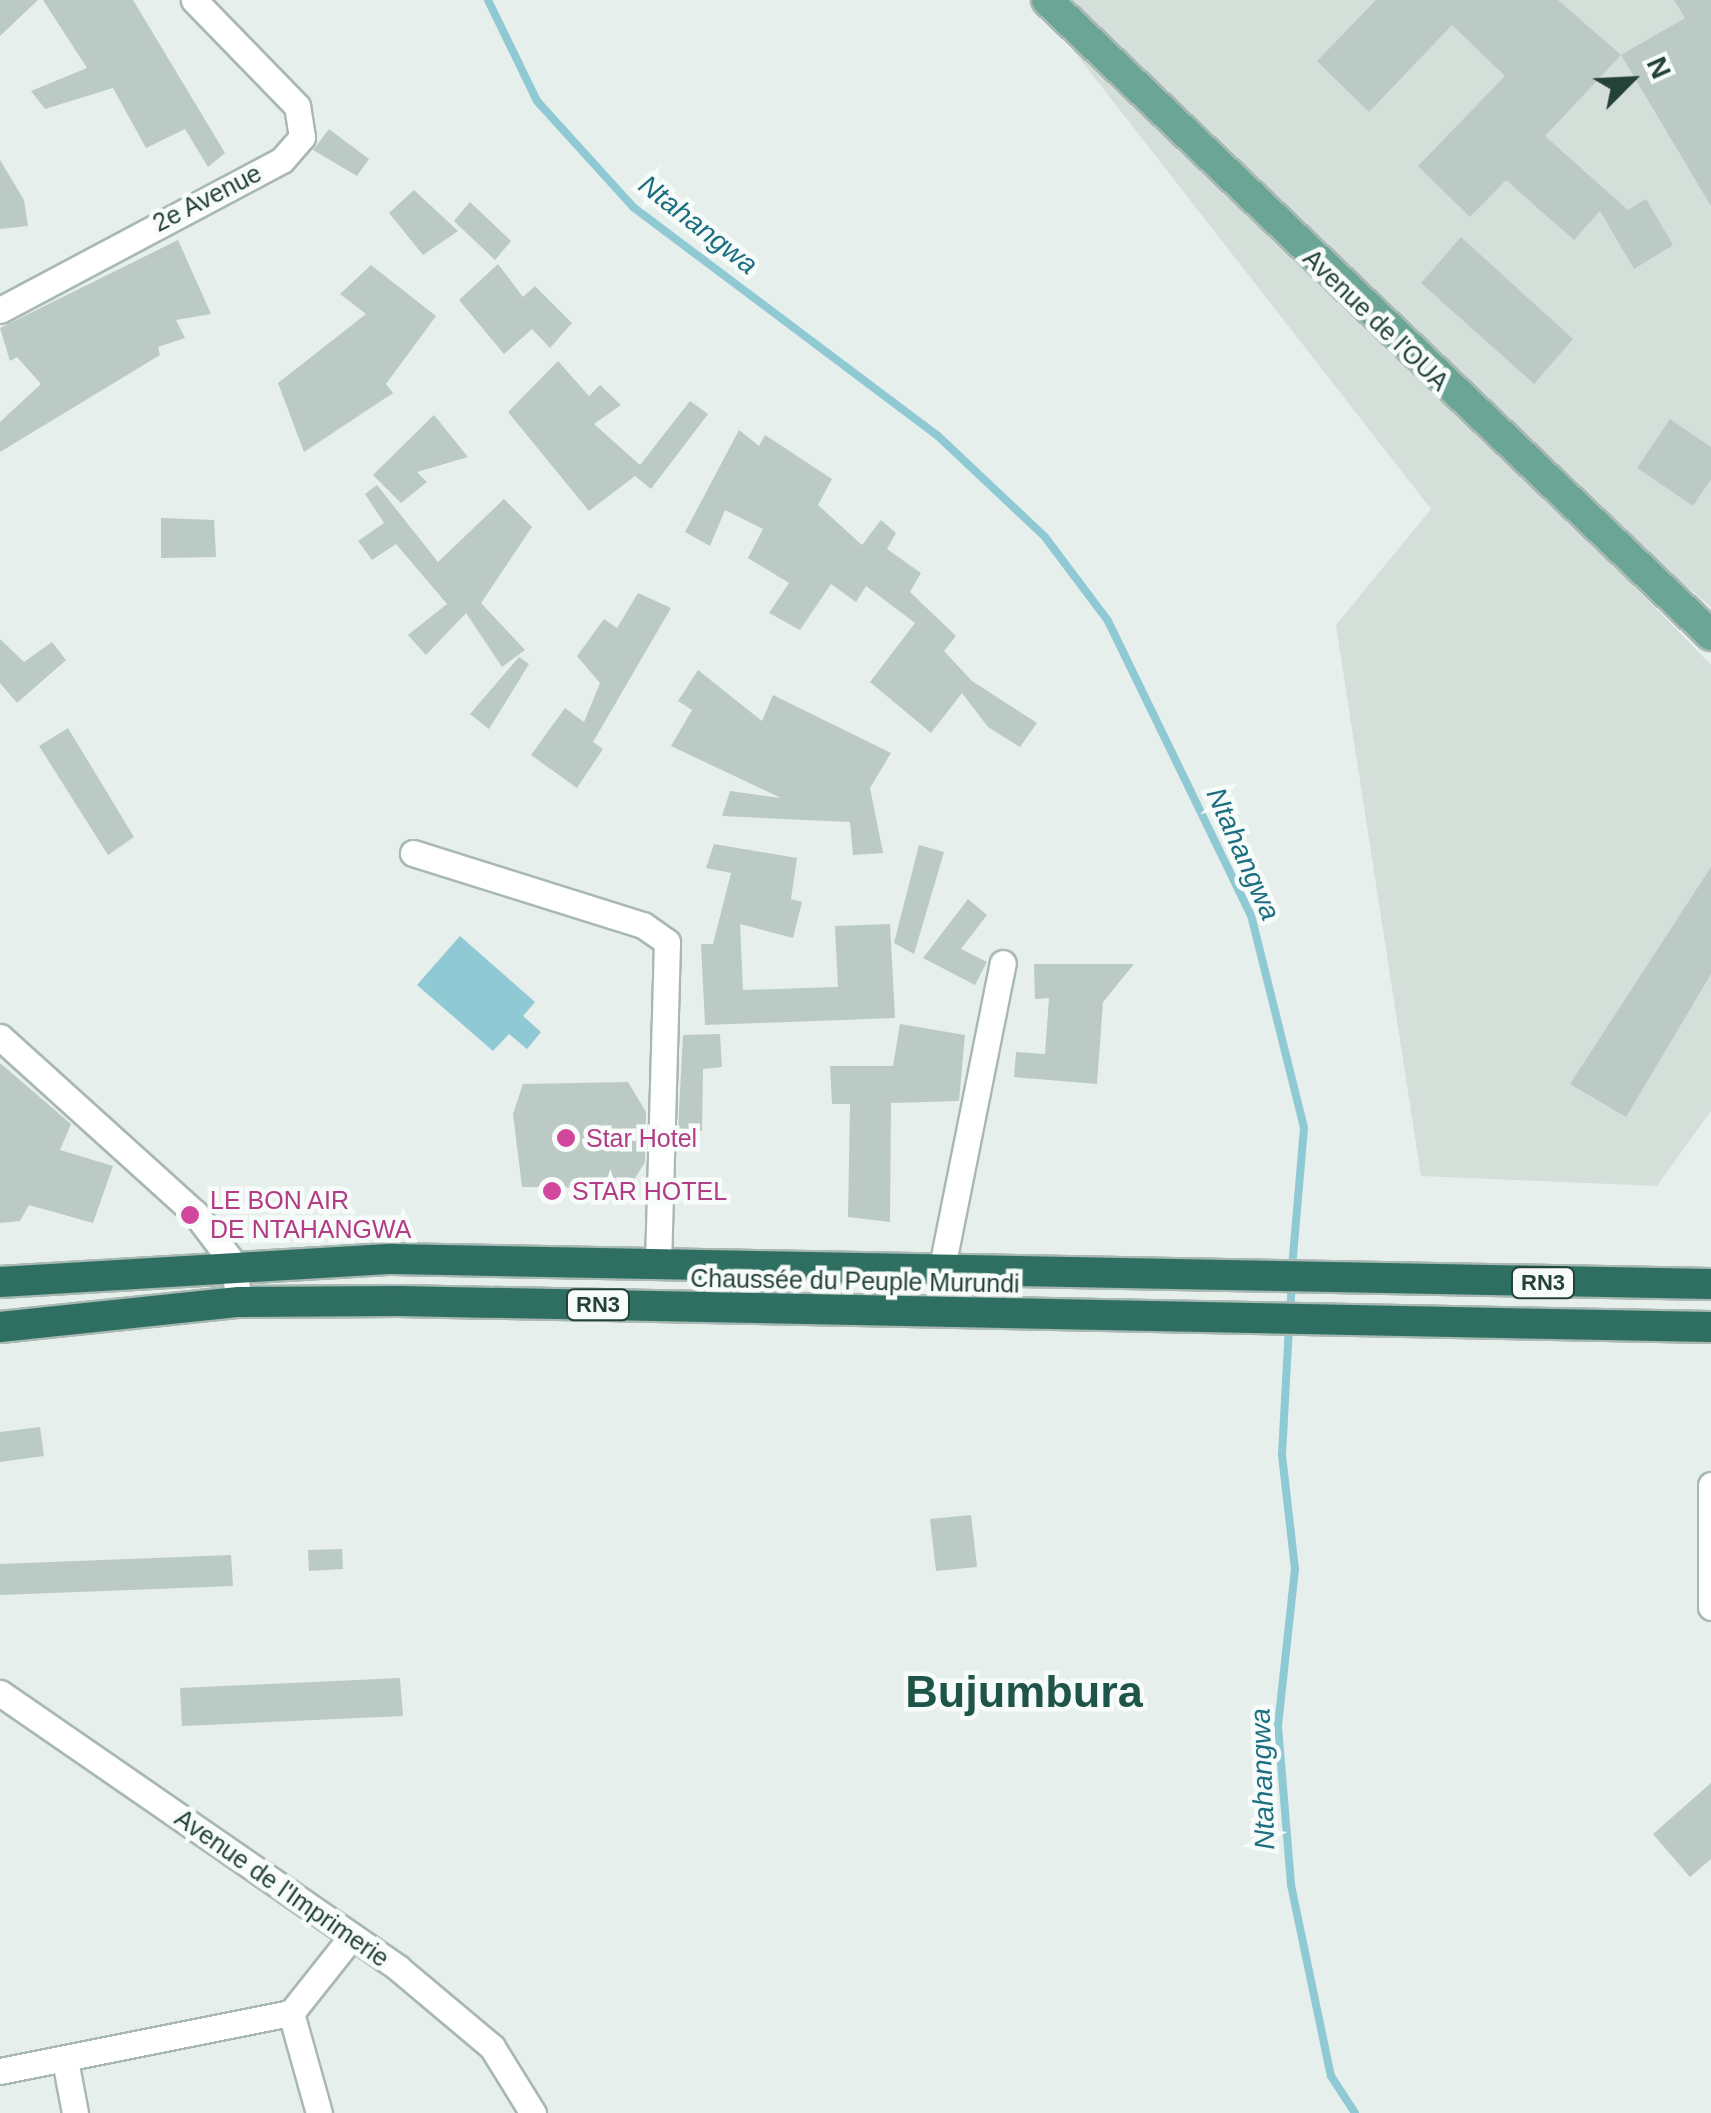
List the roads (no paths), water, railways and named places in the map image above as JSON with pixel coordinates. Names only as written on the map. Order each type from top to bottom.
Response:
[{"type":"highway","name":"Chaussée du Peuple Murundi","points":[[0,1282],[233,1263],[658,1265],[1197,1278],[1711,1284]]},
{"type":"highway","name":"Chaussée du Peuple Murundi","points":[[0,1327],[239,1302],[1711,1327]]},
{"type":"main road","name":"Avenue de l'OUA","points":[[1047,0],[1711,634]]},
{"type":"street","name":"2e Avenue","points":[[0,310],[282,160],[302,137],[297,106],[194,0]]},
{"type":"street","points":[[412,853],[643,924],[667,942],[658,1265]]},
{"type":"street","points":[[941,1272],[1003,962]]},
{"type":"street","points":[[0,1037],[196,1213],[233,1263],[239,1302]]},
{"type":"street","points":[[1711,1485],[1711,1608]]},
{"type":"street","name":"Avenue de l'Imprimerie","points":[[0,1693],[352,1936],[492,2047],[533,2113]]},
{"type":"street","points":[[0,2071],[290,2013],[352,1936]]},
{"type":"street","points":[[290,2013],[319,2113]]},
{"type":"street","points":[[65,2060],[75,2113]]},
{"type":"water","points":[[460,936],[535,1002],[523,1016],[541,1032],[527,1049],[509,1034],[493,1051],[417,985]]},
{"type":"waterway","name":"Ntahangwa","points":[[488,0],[537,101],[633,207],[938,436],[1045,537],[1108,621],[1251,915],[1304,1128],[1292,1267]]},
{"type":"waterway","name":"Ntahangwa","points":[[1290,1312],[1292,1281]]},
{"type":"waterway","name":"Ntahangwa","points":[[1289,1326],[1282,1455],[1295,1569],[1278,1726],[1291,1885],[1331,2076],[1355,2113]]},
{"type":"place","name":"Star Hotel","points":[[566,1138]]},
{"type":"place","name":"STAR HOTEL","points":[[552,1191]]},
{"type":"place","name":"LE BON AIR DE NTAHANGWA","points":[[190,1215]]},
{"type":"district","name":"Bujumbura","points":[[1024,1692]]}]
